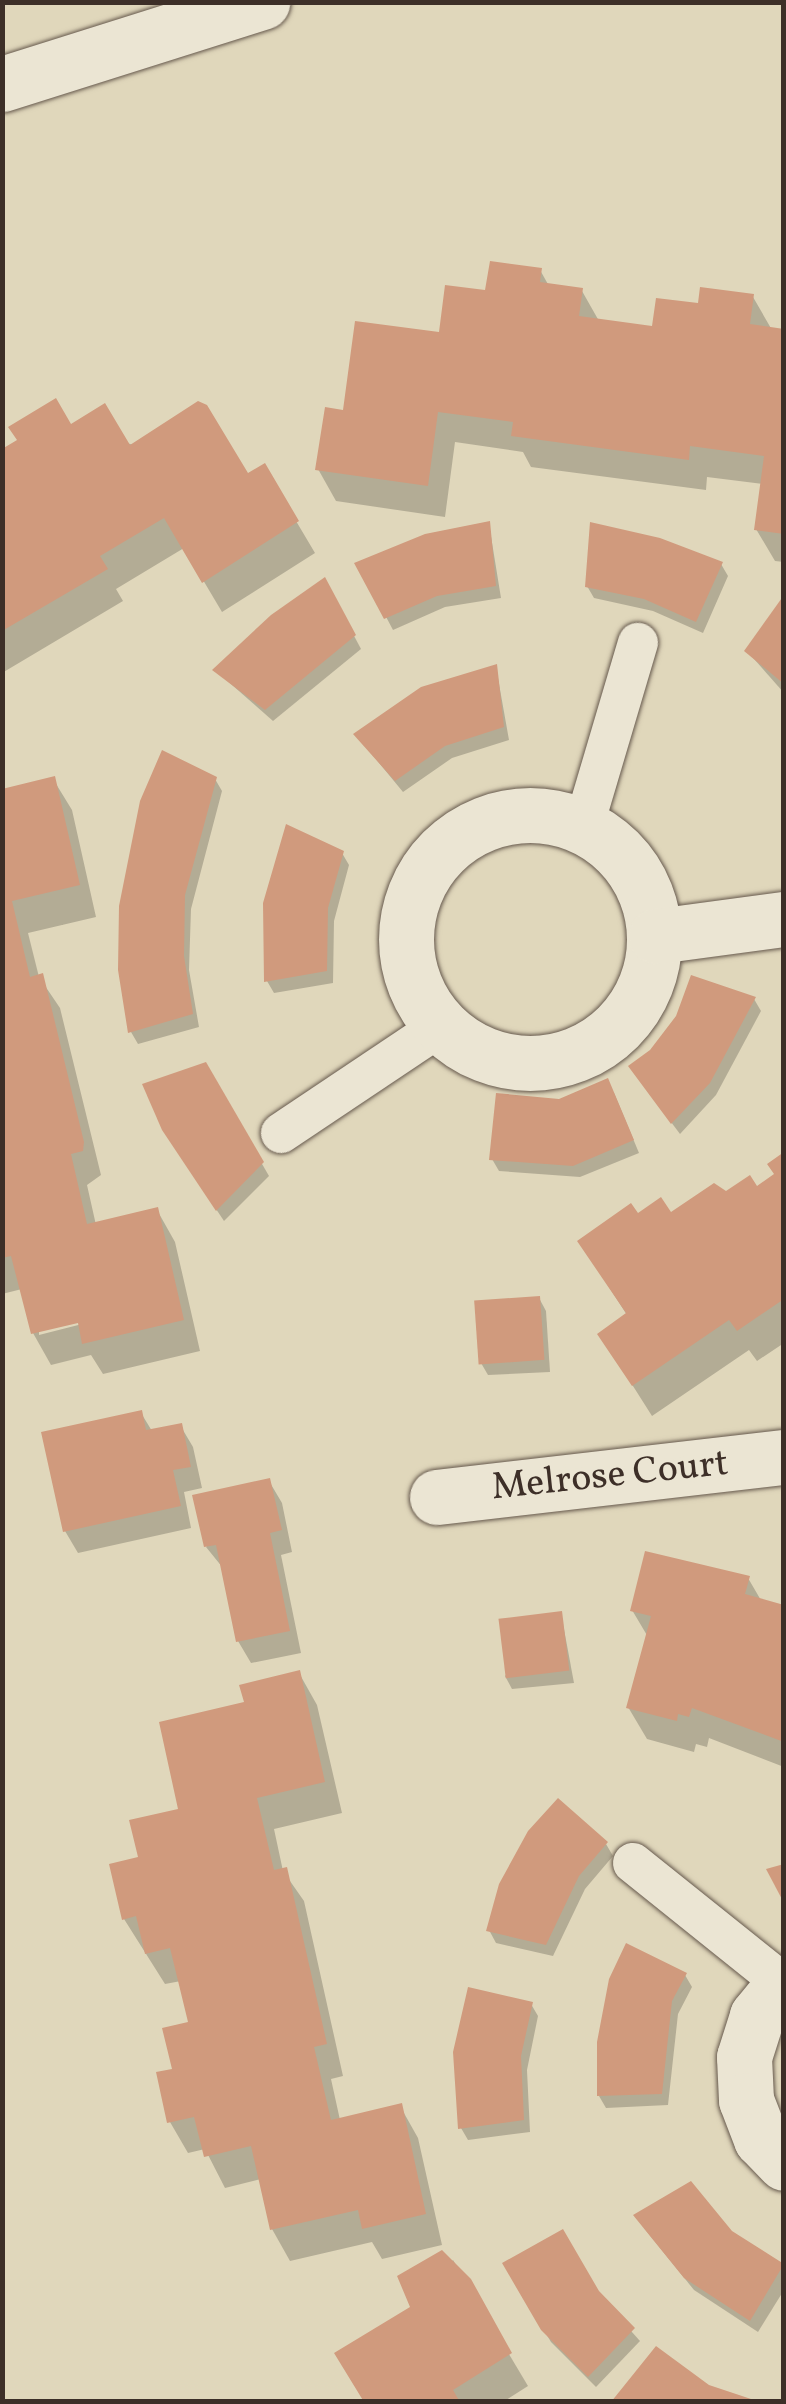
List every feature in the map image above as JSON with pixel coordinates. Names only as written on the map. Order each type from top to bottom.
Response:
[{"type":"street","points":[[2,84],[262,2]]},
{"type":"street","points":[[546,814],[584,825],[636,870],[656,936],[650,978],[628,1016],[598,1045],[558,1061],[516,1064],[475,1052],[441,1026],[419,995],[406,958],[407,919],[418,882],[441,851],[489,822],[546,814]]},
{"type":"street","points":[[656,936],[784,919]]},
{"type":"street","name":"Melrose Court","points":[[437,1496],[784,1457]]},
{"type":"street","points":[[783,1983],[757,2016],[744,2057],[746,2100],[761,2139],[784,2164]]},
{"type":"lane","points":[[584,825],[638,643]]},
{"type":"lane","points":[[281,1133],[441,1026]]},
{"type":"lane","points":[[632,1863],[783,1983]]},
{"type":"building","points":[[490,261],[542,268],[540,282],[583,288],[579,316],[652,326],[656,298],[698,303],[700,287],[754,294],[750,324],[784,329],[784,534],[754,530],[764,456],[690,446],[689,460],[511,436],[513,422],[438,412],[428,486],[315,470],[325,407],[343,410],[355,321],[439,332],[445,285],[485,290]]},
{"type":"building","points":[[56,398],[71,424],[105,403],[130,445],[198,401],[207,405],[248,473],[265,463],[299,521],[202,583],[164,518],[100,556],[108,569],[2,631],[2,449],[17,440],[8,427]]},
{"type":"building","points":[[490,521],[496,586],[437,596],[384,619],[354,563],[425,534]]},
{"type":"building","points":[[590,522],[660,538],[723,562],[696,622],[644,599],[585,587]]},
{"type":"building","points":[[325,577],[356,635],[265,710],[212,670],[271,615]]},
{"type":"building","points":[[784,595],[784,684],[744,651]]},
{"type":"building","points":[[497,664],[504,727],[445,746],[395,781],[353,734],[421,687]]},
{"type":"building","points":[[162,750],[217,777],[185,895],[184,956],[193,1014],[128,1033],[118,970],[119,906],[140,801]]},
{"type":"building","points":[[55,776],[80,885],[12,901],[30,977],[43,973],[84,1142],[83,1151],[71,1154],[87,1224],[158,1207],[184,1320],[82,1344],[78,1323],[31,1334],[11,1256],[2,1258],[2,789]]},
{"type":"building","points":[[286,824],[344,851],[328,908],[327,971],[264,982],[263,903]]},
{"type":"building","points":[[691,975],[756,997],[710,1083],[671,1124],[628,1066],[650,1050],[676,1016]]},
{"type":"building","points":[[206,1062],[264,1162],[216,1211],[162,1130],[142,1084]]},
{"type":"building","points":[[608,1078],[634,1140],[573,1166],[489,1160],[496,1093],[559,1099]]},
{"type":"building","points":[[784,1152],[784,1299],[737,1331],[729,1320],[632,1386],[597,1334],[626,1313],[577,1241],[631,1203],[638,1213],[661,1197],[671,1212],[714,1183],[726,1191],[750,1175],[757,1186],[774,1174],[767,1164]]},
{"type":"building","points":[[540,1296],[544,1360],[479,1364],[474,1301]]},
{"type":"building","points":[[142,1410],[146,1430],[182,1423],[191,1467],[173,1470],[181,1506],[63,1532],[41,1432]]},
{"type":"building","points":[[270,1478],[282,1530],[270,1533],[290,1631],[236,1642],[216,1545],[204,1547],[192,1495]]},
{"type":"building","points":[[645,1551],[750,1576],[745,1594],[784,1605],[784,1742],[692,1708],[689,1717],[678,1714],[677,1721],[626,1708],[651,1616],[630,1611]]},
{"type":"building","points":[[562,1611],[569,1671],[506,1678],[498,1619]]},
{"type":"building","points":[[300,1670],[325,1782],[257,1798],[274,1870],[287,1867],[327,2044],[314,2047],[331,2120],[402,2103],[426,2214],[362,2229],[358,2210],[270,2230],[251,2146],[204,2157],[194,2117],[167,2123],[156,2072],[172,2069],[162,2028],[188,2022],[170,1948],[145,1954],[136,1916],[122,1920],[109,1864],[138,1857],[129,1820],[178,1809],[159,1722],[244,1702],[239,1685]]},
{"type":"building","points":[[558,1798],[608,1842],[579,1876],[546,1945],[486,1931],[499,1884],[528,1831]]},
{"type":"building","points":[[784,1864],[784,1903],[766,1869]]},
{"type":"building","points":[[626,1943],[687,1973],[672,2001],[662,2094],[597,2096],[597,2042],[609,1979]]},
{"type":"building","points":[[468,1987],[533,2002],[521,2056],[524,2120],[458,2129],[453,2052]]},
{"type":"building","points":[[691,2181],[732,2231],[784,2264],[750,2321],[684,2278],[633,2215]]},
{"type":"building","points":[[563,2229],[599,2291],[635,2328],[588,2377],[541,2330],[502,2263]]},
{"type":"building","points":[[442,2250],[471,2279],[512,2353],[453,2390],[460,2402],[364,2402],[334,2353],[410,2307],[397,2276]]},
{"type":"building","points":[[656,2346],[709,2385],[760,2402],[611,2402]]}]
